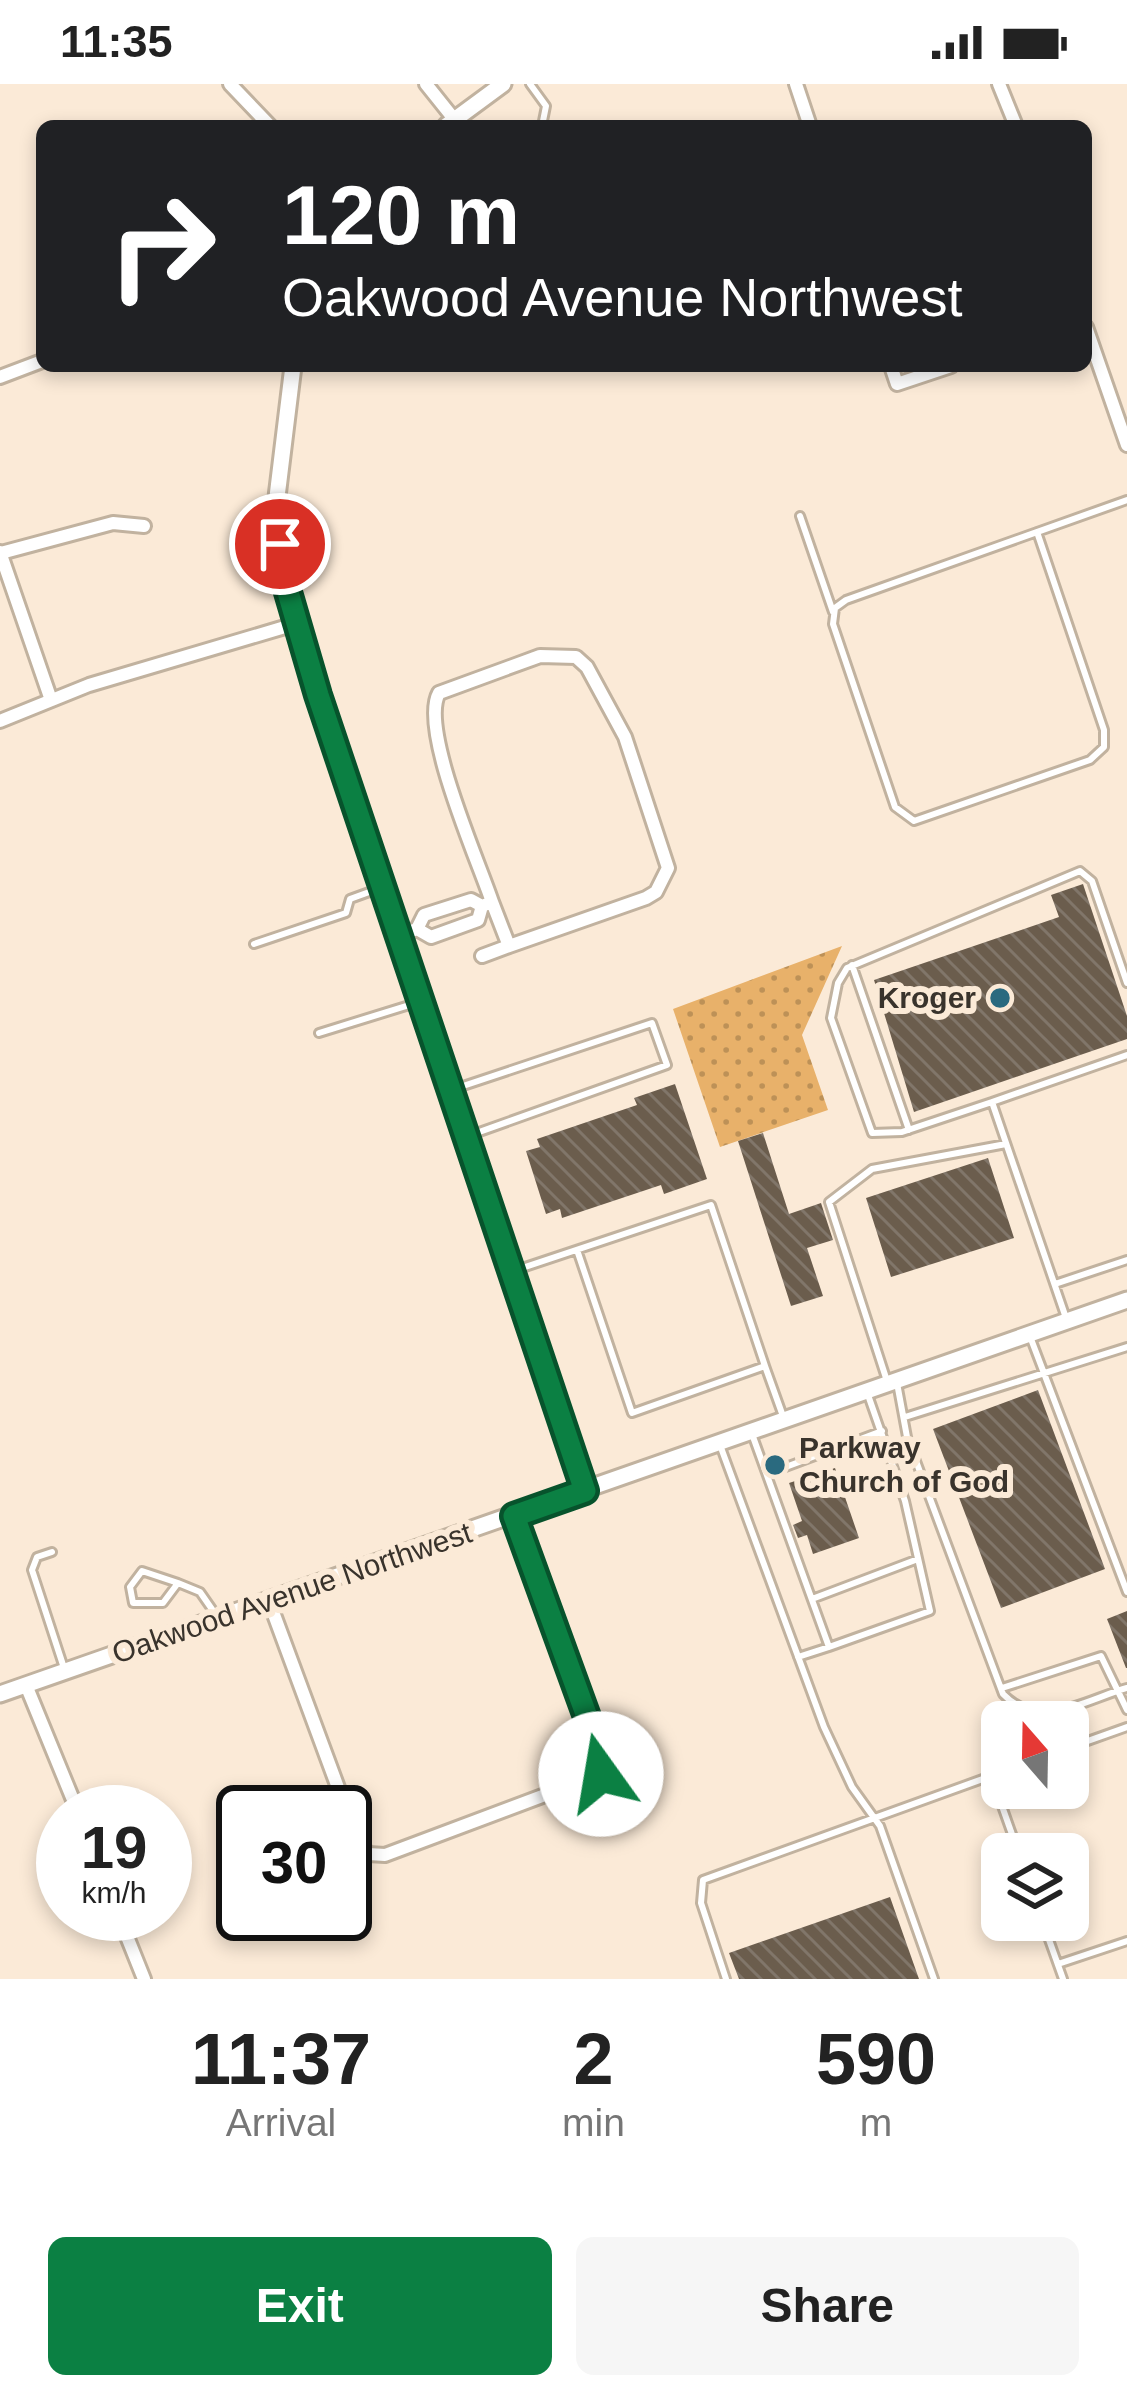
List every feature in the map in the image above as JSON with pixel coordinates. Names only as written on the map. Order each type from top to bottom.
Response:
[{"type":"street","points":[[230,84],[264,120]]},
{"type":"street","points":[[426,84],[448,120]]},
{"type":"street","points":[[454,120],[502,84]]},
{"type":"street","points":[[796,84],[808,120]]},
{"type":"street","points":[[998,84],[1013,120]]},
{"type":"street","points":[[1092,344],[1127,445]]},
{"type":"street","points":[[0,377],[36,363]]},
{"type":"street","points":[[292,372],[276,505],[296,624],[585,1491]]},
{"type":"street","points":[[893,372],[897,385],[934,372]]},
{"type":"street","points":[[51,700],[0,552],[112,523],[144,526]]},
{"type":"street","points":[[0,721],[51,700],[296,624]]},
{"type":"street","points":[[482,956],[646,898],[656,892],[668,868],[625,737],[587,667],[576,657],[540,656],[439,693],[433,703],[437,738],[487,904],[508,946]]},
{"type":"street","points":[[400,935],[417,929],[424,915],[471,900],[487,904]]},
{"type":"street","points":[[417,929],[431,937],[478,920],[487,904]]},
{"type":"street","name":"Oakwood Avenue Northwest","points":[[0,1694],[1127,1300]]},
{"type":"street","points":[[269,1601],[357,1839],[368,1854],[385,1855],[601,1774],[602,1758],[514,1516]]},
{"type":"street","points":[[26,1685],[67,1785]]},
{"type":"street","points":[[129,1941],[144,1979]]},
{"type":"lane","points":[[530,84],[548,114],[545,120]]},
{"type":"lane","points":[[834,615],[845,600],[1127,500]]},
{"type":"lane","points":[[800,516],[895,807],[914,821],[1090,760],[1104,747],[1104,730],[1037,532]]},
{"type":"lane","points":[[1127,983],[1124,963],[1092,881],[1080,871],[852,965],[832,1002],[841,1055],[867,1127],[886,1135],[1127,1055]]},
{"type":"lane","points":[[254,944],[346,913],[350,899],[383,887]]},
{"type":"lane","points":[[852,965],[909,1130]]},
{"type":"lane","points":[[320,1033],[422,1001]]},
{"type":"lane","points":[[453,1090],[652,1023],[667,1065],[468,1136]]},
{"type":"lane","points":[[992,1102],[1067,1322]]},
{"type":"lane","points":[[1006,1144],[872,1169],[829,1202],[905,1418],[907,1437],[1001,1688],[1014,1706],[1029,1714],[1127,1688]]},
{"type":"lane","points":[[512,1271],[711,1205],[785,1423]]},
{"type":"lane","points":[[578,1250],[632,1413],[765,1366]]},
{"type":"lane","points":[[1054,1285],[1127,1260]]},
{"type":"lane","points":[[1030,1335],[1127,1592]]},
{"type":"lane","points":[[905,1418],[1127,1347]]},
{"type":"lane","points":[[798,1657],[930,1611],[868,1394]]},
{"type":"lane","points":[[767,1474],[882,1431]]},
{"type":"lane","points":[[752,1433],[829,1647]]},
{"type":"lane","points":[[720,1445],[798,1657],[853,1787],[876,1816],[934,1979]]},
{"type":"lane","points":[[52,1552],[38,1558],[32,1570],[66,1671]]},
{"type":"lane","points":[[812,1599],[918,1559]]},
{"type":"lane","points":[[178,1583],[163,1603],[133,1603],[130,1587],[142,1571],[178,1583],[200,1592],[218,1618]]},
{"type":"lane","points":[[1001,1688],[1101,1656],[1127,1710]]},
{"type":"lane","points":[[1089,1741],[1127,1727]]},
{"type":"lane","points":[[726,1979],[700,1903],[703,1880],[981,1779]]},
{"type":"lane","points":[[1050,1941],[1063,1979]]},
{"type":"lane","points":[[1058,1964],[1127,1941]]},
{"type":"shaded area","points":[[842,946],[802,1035],[828,1110],[720,1147],[673,1009]]},
{"type":"building","name":"Kroger","points":[[1083,884],[1127,1016],[1127,1039],[914,1112],[874,980],[1059,917],[1051,895]]},
{"type":"building","points":[[675,1084],[707,1179],[664,1194],[661,1185],[562,1218],[560,1209],[546,1214],[526,1151],[540,1147],[537,1139],[637,1105],[634,1098]]},
{"type":"building","points":[[763,1133],[789,1214],[821,1203],[833,1240],[807,1248],[823,1296],[791,1306],[738,1141]]},
{"type":"building","points":[[988,1158],[1014,1238],[891,1277],[866,1198]]},
{"type":"building","points":[[1038,1390],[1105,1569],[1001,1608],[933,1429]]},
{"type":"building","points":[[835,1468],[859,1538],[813,1554],[807,1535],[798,1538],[793,1525],[802,1521],[789,1483]]},
{"type":"building","points":[[1127,1611],[1127,1668],[1126,1668],[1107,1619]]},
{"type":"building","points":[[890,1897],[919,1979],[739,1979],[729,1953]]},
{"type":"place","name":"Kroger","points":[[1000,998]]},
{"type":"place","name":"Parkway Church of God","points":[[775,1465]]},
{"type":"route","points":[[280,544],[285,582],[318,695],[585,1491],[514,1516],[602,1758],[601,1774]]}]
